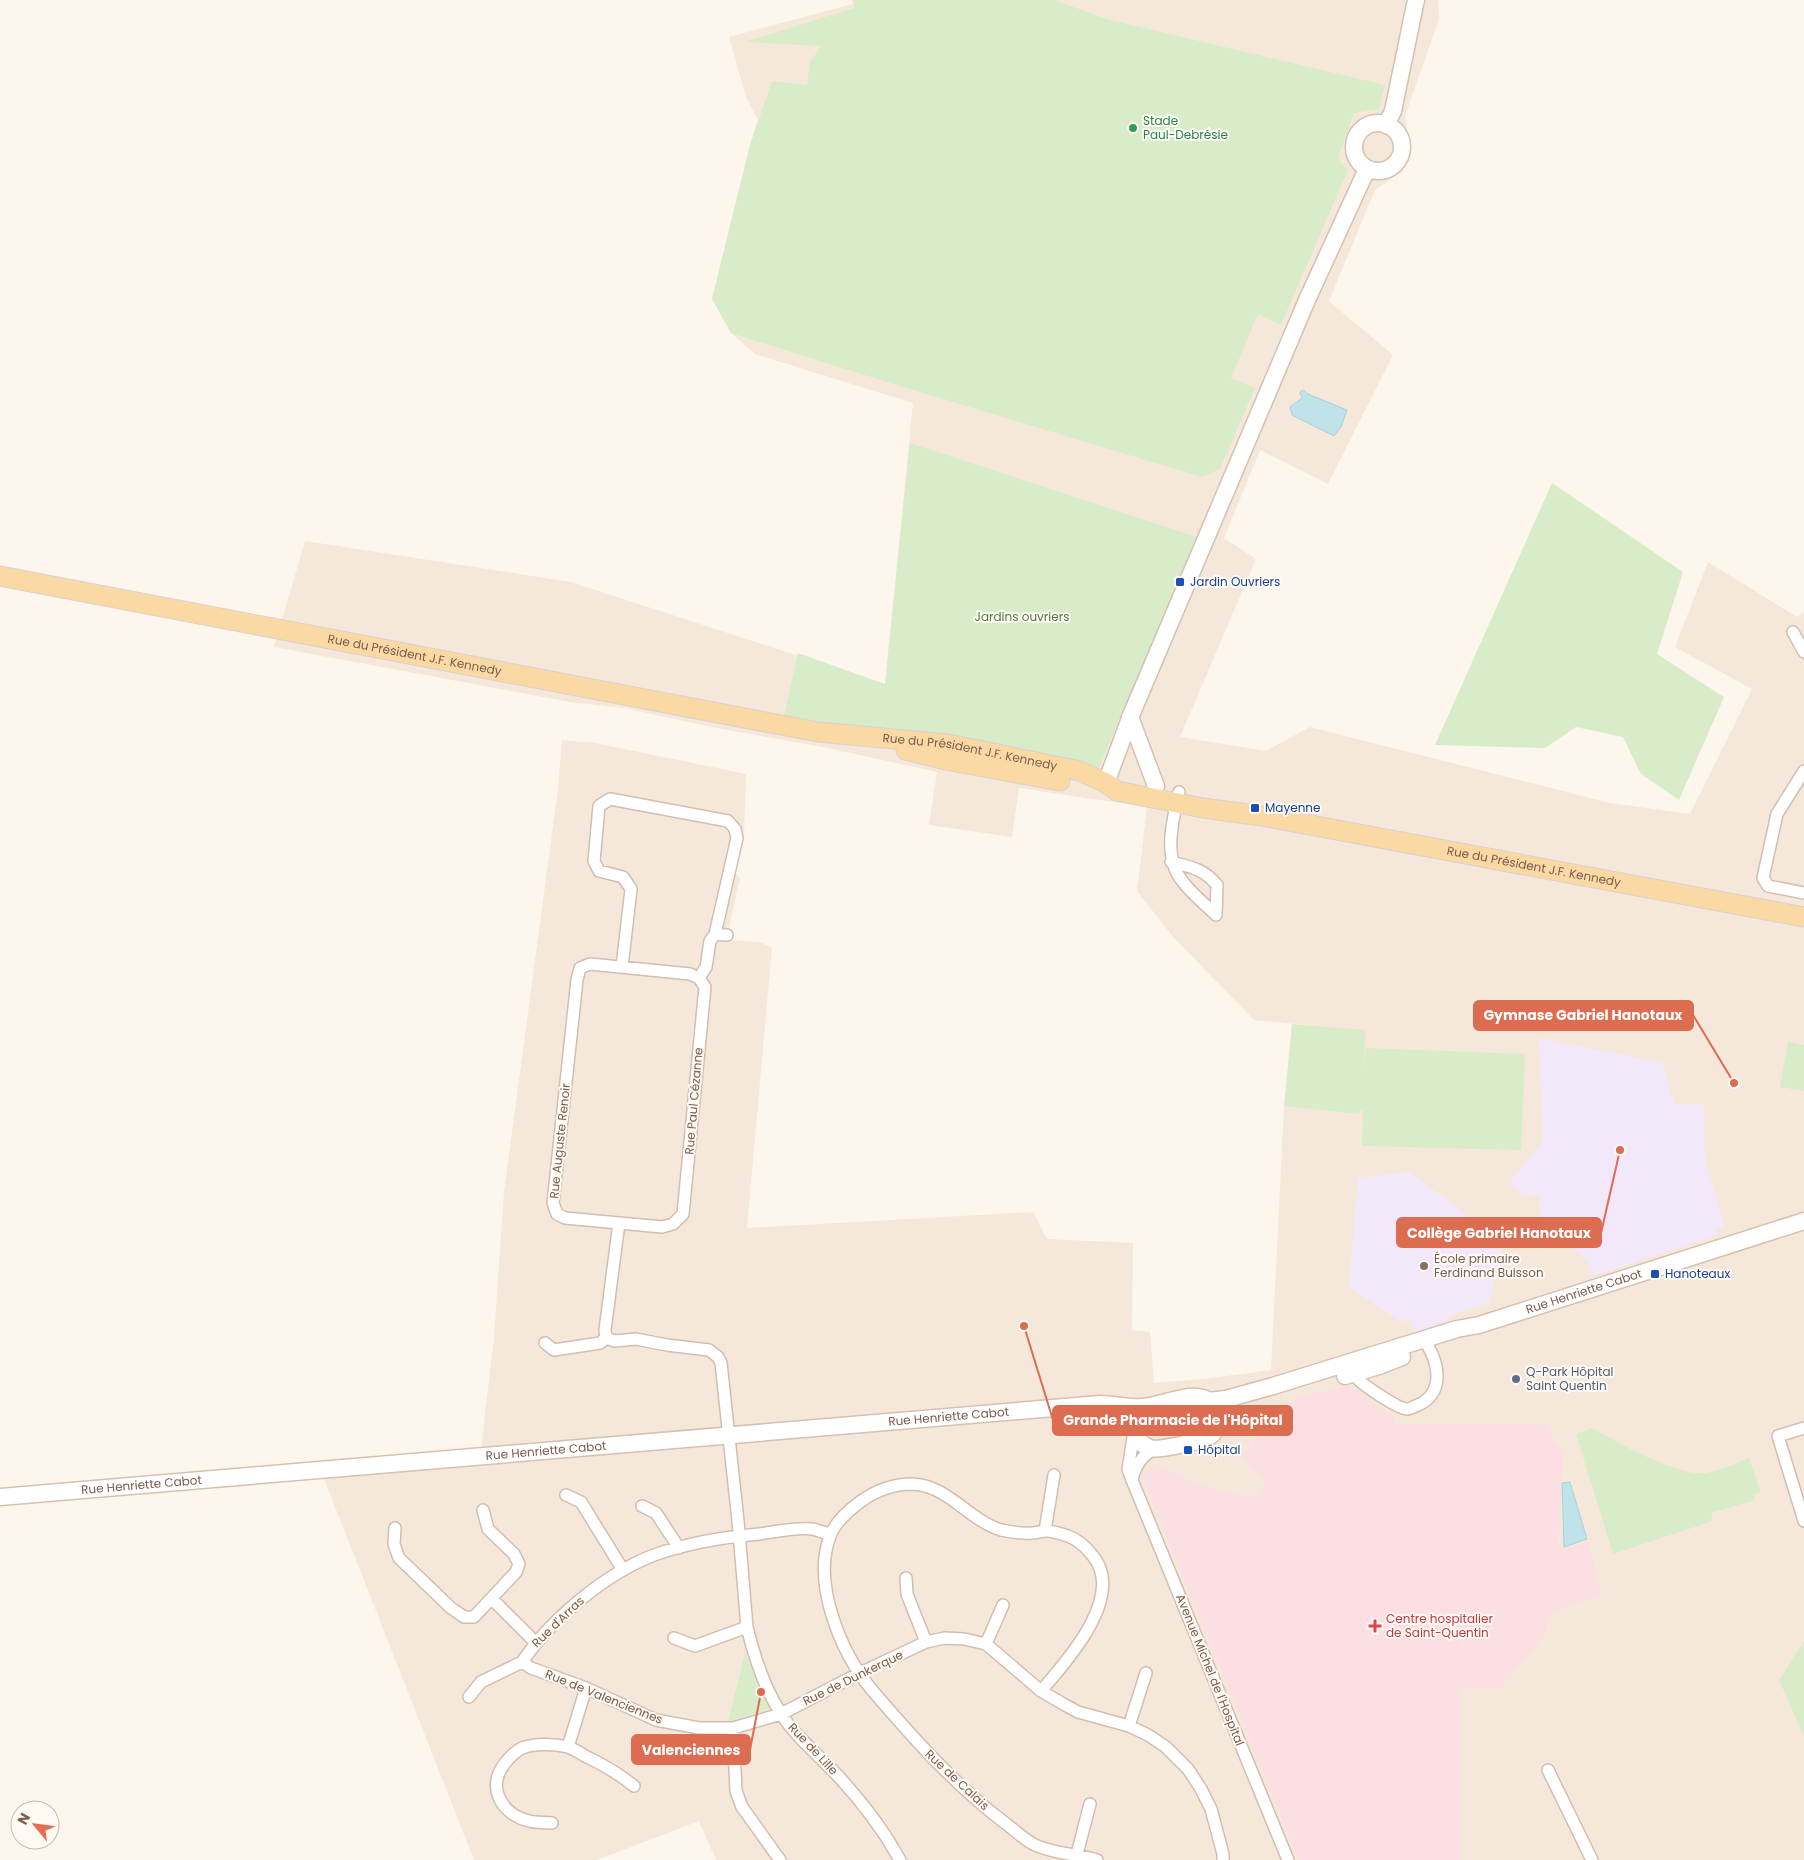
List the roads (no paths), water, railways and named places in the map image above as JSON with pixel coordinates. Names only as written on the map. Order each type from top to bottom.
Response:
[{"type":"main road","name":"Rue du Président J.F. Kennedy","points":[[0,576],[831,734],[948,744],[1080,772],[1106,783],[1116,791],[1178,797],[1237,813],[1262,816],[1804,917]]},
{"type":"main road","name":"Rue du Président J.F. Kennedy","points":[[1106,783],[1115,778],[1156,786],[1178,797]]},
{"type":"street","points":[[1386,125],[1393,111],[1416,0]]},
{"type":"street","points":[[1372,124],[1386,125],[1392,129],[1401,142],[1400,157],[1395,163],[1382,171],[1367,169],[1357,159],[1354,145],[1356,138],[1360,132],[1372,124]]},
{"type":"street","points":[[1106,783],[1130,717],[1307,300],[1367,169]]},
{"type":"street","points":[[1793,632],[1804,652]]},
{"type":"street","points":[[1130,717],[1156,786]]},
{"type":"street","points":[[1804,771],[1777,814],[1763,878],[1768,886],[1804,893]]},
{"type":"street","points":[[1172,862],[1201,871],[1209,876],[1217,885],[1216,915],[1182,881],[1172,862],[1170,852],[1178,797]]},
{"type":"street","points":[[622,967],[631,889],[623,877],[599,871],[594,861],[599,806],[610,799],[728,821],[735,829],[737,838],[721,935],[710,941],[706,968],[699,978]]},
{"type":"street","name":"Rue Auguste Renoir","points":[[619,1223],[565,1218],[557,1214],[553,1203],[577,980],[580,968],[590,964],[690,974],[699,978]]},
{"type":"street","name":"Rue Paul Cézanne","points":[[619,1223],[662,1227],[673,1224],[684,1214],[705,987],[699,978]]},
{"type":"street","name":"Rue Henriette Cabot","points":[[1091,1405],[1114,1412],[1134,1430],[1143,1445],[1154,1449],[1204,1439],[1213,1433],[1219,1419],[1228,1410],[1240,1405],[1379,1366],[1458,1336],[1478,1326],[1804,1221]]},
{"type":"street","points":[[606,1338],[605,1330],[619,1223]]},
{"type":"street","name":"Rue Henriette Cabot","points":[[0,1497],[1091,1405],[1114,1404],[1145,1407],[1195,1397],[1209,1400],[1226,1399],[1457,1329],[1478,1326]]},
{"type":"street","points":[[545,1343],[554,1350],[600,1343],[606,1338]]},
{"type":"street","points":[[606,1338],[615,1342],[636,1340],[704,1349],[714,1353],[721,1364],[729,1435]]},
{"type":"street","points":[[1405,1346],[1392,1356],[1354,1368],[1357,1378],[1396,1406],[1406,1409],[1427,1401],[1438,1382],[1435,1360],[1428,1346]]},
{"type":"street","points":[[1209,1400],[1216,1408],[1219,1419]]},
{"type":"street","points":[[1134,1430],[1136,1414],[1145,1407]]},
{"type":"street","points":[[1804,1428],[1778,1436],[1804,1522]]},
{"type":"street","name":"Avenue Michel de l'Hospital","points":[[1134,1430],[1128,1469],[1288,1860]]},
{"type":"street","name":"Rue de Lille","points":[[729,1435],[747,1627],[751,1646],[769,1691],[781,1714],[794,1730],[866,1806],[900,1860]]},
{"type":"street","points":[[1132,1480],[1134,1470],[1140,1459],[1154,1449]]},
{"type":"street","points":[[1045,1531],[1054,1475]]},
{"type":"street","points":[[830,1534],[844,1516],[865,1498],[893,1486],[912,1484],[929,1487],[948,1496],[990,1526],[1013,1532],[1031,1533],[1045,1531],[1071,1537],[1084,1545],[1096,1559],[1102,1573],[1103,1589],[1096,1614],[1074,1653],[1041,1691]]},
{"type":"street","points":[[566,1495],[581,1502],[623,1570]]},
{"type":"street","points":[[642,1506],[656,1513],[679,1548]]},
{"type":"street","points":[[395,1528],[394,1544],[398,1558],[451,1608],[464,1617],[474,1618],[516,1572],[519,1564],[514,1554],[488,1529],[483,1510]]},
{"type":"street","name":"Rue d'Arras","points":[[522,1662],[535,1642],[578,1601],[623,1570],[653,1556],[706,1540],[811,1529],[830,1534]]},
{"type":"street","name":"Rue de Calais","points":[[830,1534],[826,1553],[825,1577],[830,1612],[858,1674],[921,1748],[982,1805],[1032,1844],[1054,1853],[1077,1854],[1097,1860]]},
{"type":"street","points":[[906,1578],[907,1594],[926,1642]]},
{"type":"street","points":[[492,1599],[535,1642]]},
{"type":"street","points":[[986,1644],[1003,1605]]},
{"type":"street","points":[[674,1638],[695,1646],[747,1627]]},
{"type":"street","name":"Rue de Dunkerque","points":[[781,1714],[858,1674],[926,1642],[945,1638],[964,1639],[986,1644],[1041,1691],[1078,1712],[1129,1726],[1166,1746],[1188,1769],[1201,1789],[1211,1809],[1223,1860]]},
{"type":"street","points":[[469,1696],[481,1682],[522,1662]]},
{"type":"street","name":"Rue de Valenciennes","points":[[522,1662],[531,1668],[586,1688],[656,1720],[699,1728],[733,1728],[781,1714]]},
{"type":"street","points":[[1129,1726],[1146,1673]]},
{"type":"street","points":[[568,1747],[586,1688]]},
{"type":"street","points":[[733,1728],[736,1791],[742,1808],[780,1860]]},
{"type":"street","points":[[552,1823],[529,1821],[513,1814],[503,1806],[497,1797],[496,1784],[500,1770],[509,1758],[523,1748],[545,1744],[568,1747],[616,1770],[634,1786]]},
{"type":"street","points":[[1548,1770],[1592,1860]]},
{"type":"street","points":[[1077,1854],[1090,1804]]},
{"type":"water","points":[[1303,390],[1308,394],[1347,410],[1341,427],[1334,436],[1292,415],[1290,407],[1302,398],[1300,392]]},
{"type":"water","points":[[1570,1482],[1587,1539],[1564,1547],[1562,1483]]},
{"type":"place","name":"Stade Paul-Debrésie","points":[[1133,128]]},
{"type":"place","name":"Jardin Ouvriers","points":[[1180,582]]},
{"type":"place","name":"Mayenne","points":[[1255,808]]},
{"type":"place","name":"Gymnase Gabriel Hanotaux","points":[[1734,1083]]},
{"type":"place","name":"Collège Gabriel Hanotaux","points":[[1620,1150]]},
{"type":"place","name":"École primaire Ferdinand Buisson","points":[[1424,1266]]},
{"type":"place","name":"Hanoteaux","points":[[1655,1274]]},
{"type":"place","name":"Grande Pharmacie de l'Hôpital","points":[[1024,1326]]},
{"type":"place","name":"Q-Park Hôpital Saint Quentin","points":[[1516,1379]]},
{"type":"place","name":"Hôpital","points":[[1188,1450]]},
{"type":"place","name":"Centre hospitalier de Saint-Quentin","points":[[1375,1626]]},
{"type":"place","name":"Valenciennes","points":[[761,1692]]},
{"type":"park label","name":"Jardins ouvriers","points":[[1022,617]]}]
